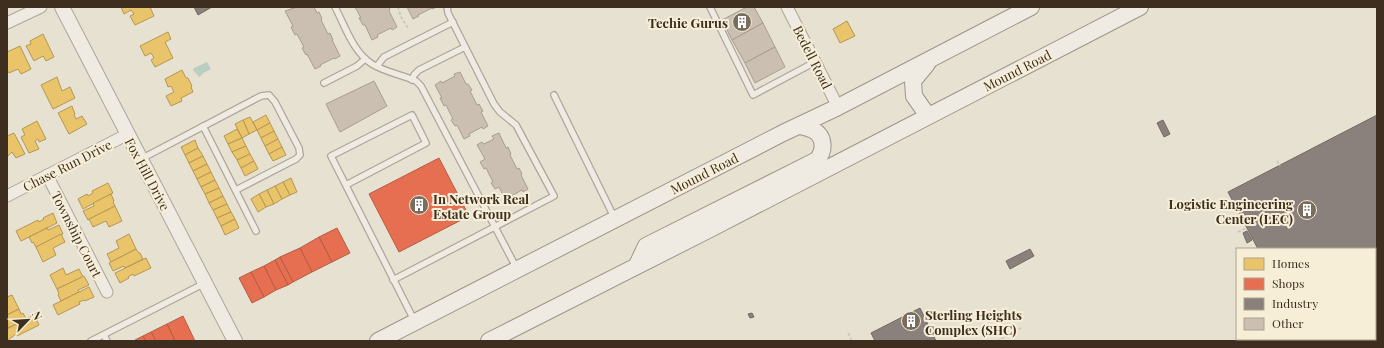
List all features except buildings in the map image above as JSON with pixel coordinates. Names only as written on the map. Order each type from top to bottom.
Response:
[{"type":"main road","name":"Mound Road","points":[[378,341],[1031,7]]},
{"type":"main road","points":[[1109,22],[1116,7]]},
{"type":"main road","name":"Mound Road","points":[[489,341],[710,229],[1140,7]]},
{"type":"main road","points":[[928,116],[914,96],[913,80],[934,57]]},
{"type":"main road","points":[[637,265],[646,246],[816,160],[821,155],[823,144],[821,138],[815,131],[800,126]]},
{"type":"street","points":[[7,23],[41,7]]},
{"type":"street","name":"Fox Hill Drive","points":[[62,7],[234,341]]},
{"type":"street","name":"Bedell Road","points":[[787,7],[838,107]]},
{"type":"street","name":"Chase Run Drive","points":[[7,196],[128,134]]},
{"type":"street","name":"Township Court","points":[[47,175],[107,292]]},
{"type":"lane","points":[[335,7],[354,45],[365,59],[377,66],[412,80],[421,86],[518,269]]},
{"type":"lane","points":[[393,280],[554,196],[516,125],[500,112],[494,104],[465,47],[447,7]]},
{"type":"lane","points":[[710,7],[753,95],[815,62]]},
{"type":"lane","points":[[377,66],[384,57],[453,22]]},
{"type":"lane","points":[[412,80],[414,75],[419,70],[465,47]]},
{"type":"lane","points":[[324,83],[357,66],[365,59]]},
{"type":"lane","points":[[140,159],[261,96],[269,95],[275,102],[299,148],[300,155],[298,158],[236,190]]},
{"type":"lane","points":[[554,95],[615,219]]},
{"type":"lane","points":[[346,185],[426,144],[412,114],[331,156],[415,322]]},
{"type":"lane","points":[[203,126],[256,231]]},
{"type":"lane","points":[[91,341],[205,283]]},
{"type":"lane","points":[[104,335],[107,341]]},
{"type":"path","points":[[398,7],[401,17],[408,28]]},
{"type":"path","points":[[1277,161],[1280,166]]},
{"type":"path","points":[[1238,232],[1247,228]]},
{"type":"path","points":[[997,341],[1021,328]]},
{"type":"path","points":[[848,333],[852,341]]},
{"type":"shaded area","points":[[207,62],[211,69],[199,77],[193,70],[194,68]]},
{"type":"place","name":"Techie Gurus","points":[[742,22]]},
{"type":"place","name":"In Network Real Estate Group","points":[[419,205]]},
{"type":"place","name":"Logistic Engineering Center (LEC)","points":[[1307,210]]},
{"type":"place","name":"Sterling Heights Complex (SHC)","points":[[911,321]]}]
